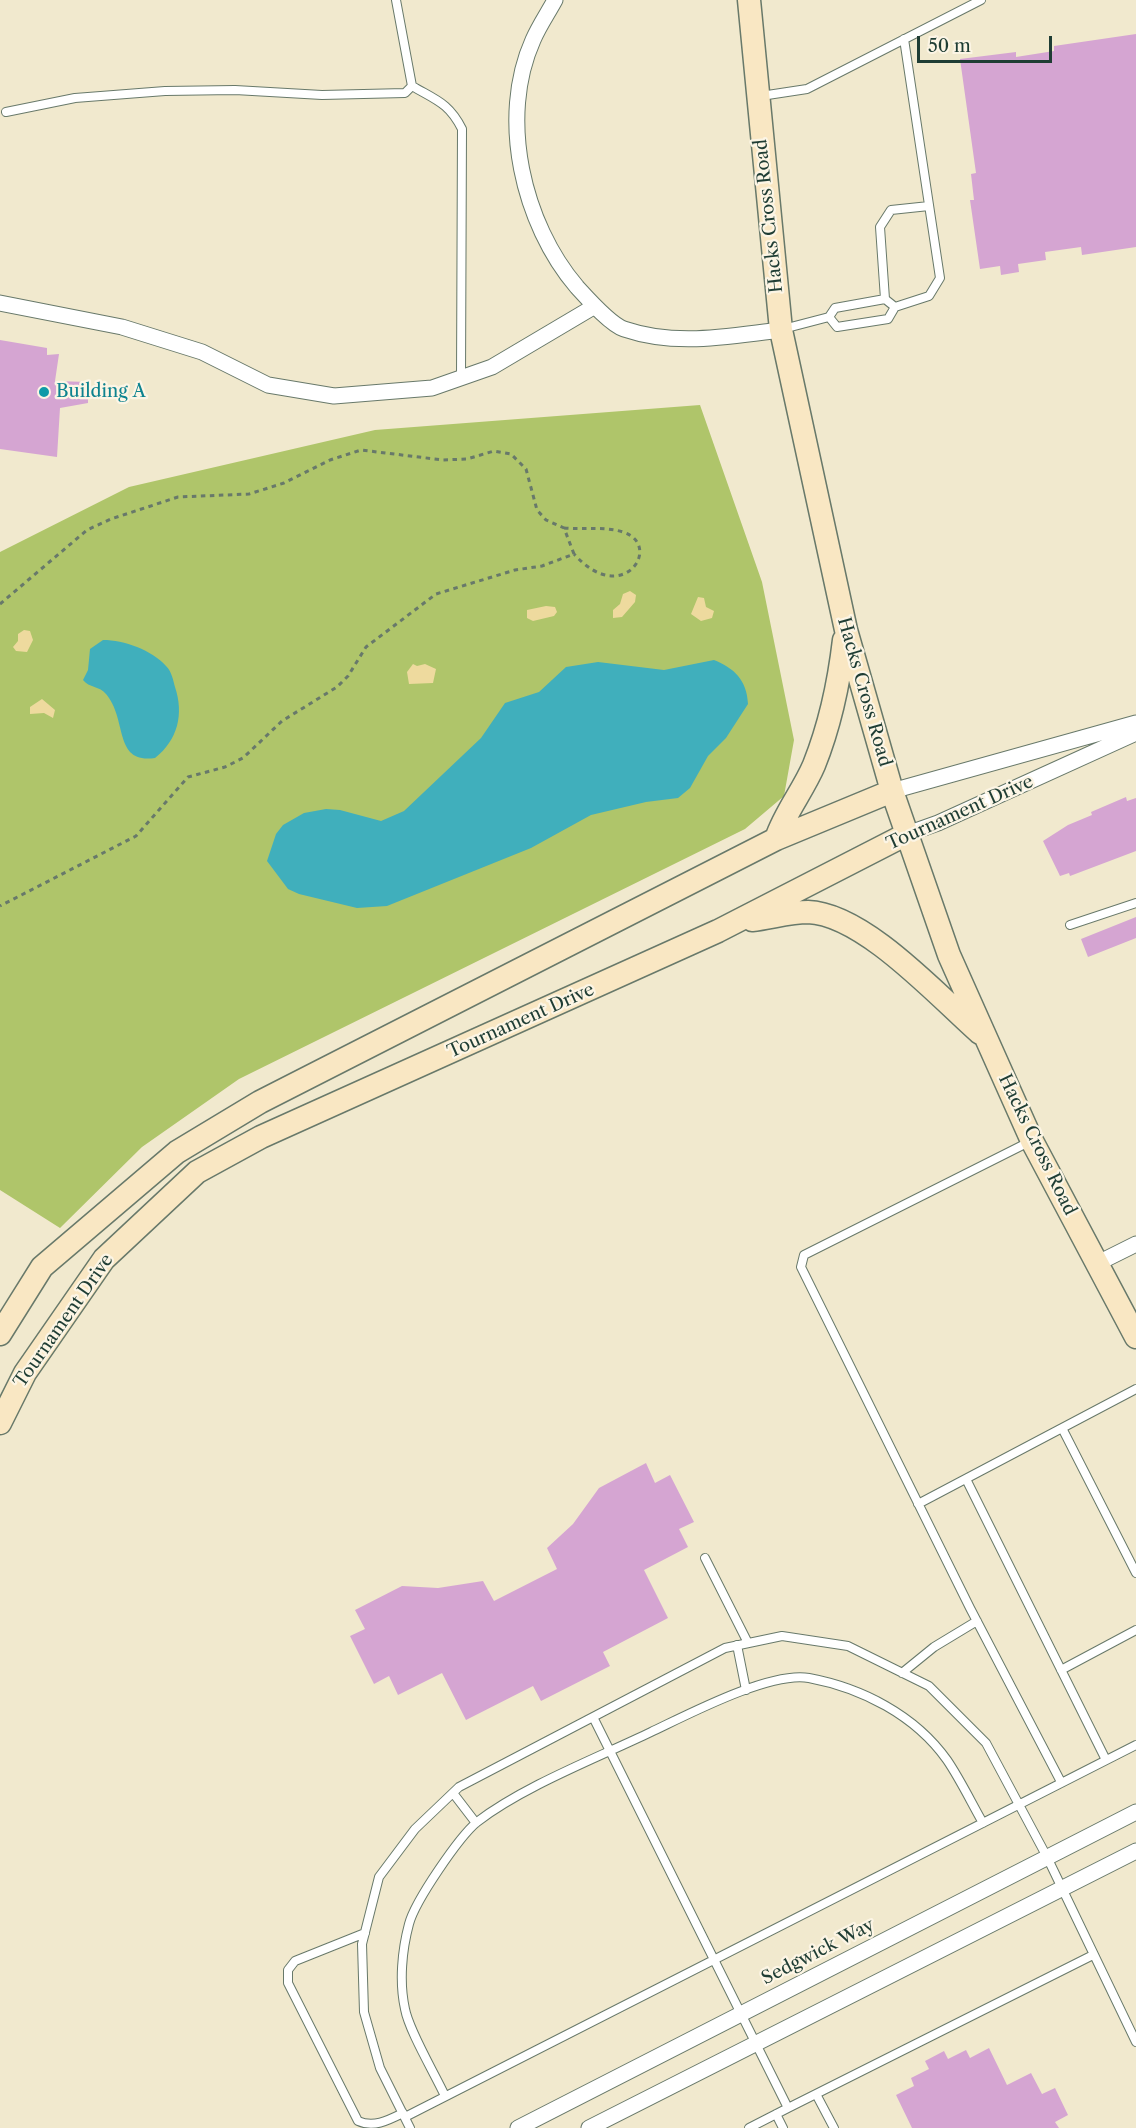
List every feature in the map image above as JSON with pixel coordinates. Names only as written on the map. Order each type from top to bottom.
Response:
[{"type":"street","points":[[555,0],[532,41],[521,86],[518,132],[522,173],[541,234],[564,272],[595,306],[622,328],[685,341],[782,330]]},
{"type":"street","name":"Hacks Cross Road","points":[[749,0],[782,330],[846,630],[892,791],[949,955],[1032,1141],[1136,1337]]},
{"type":"street","points":[[0,303],[122,327],[202,352],[268,385],[333,396],[432,387],[461,378],[492,367],[595,306]]},
{"type":"street","points":[[776,839],[783,819],[813,766],[829,720],[839,678],[846,630]]},
{"type":"street","name":"Tournament Drive","points":[[0,1334],[42,1267],[177,1152],[260,1102],[776,839],[892,791],[1136,723]]},
{"type":"street","name":"Tournament Drive","points":[[2,1410],[104,1259],[197,1172],[261,1137],[485,1038],[733,923],[907,834],[949,819],[1136,733]]},
{"type":"street","points":[[733,923],[808,912],[842,919],[876,940],[986,1038]]},
{"type":"street","points":[[1096,1264],[1136,1244]]},
{"type":"street","name":"Sedgwick Way","points":[[518,2128],[1136,1812]]},
{"type":"street","points":[[589,2128],[1136,1851]]},
{"type":"lane","points":[[396,0],[412,86]]},
{"type":"lane","points":[[757,97],[807,89],[981,0]]},
{"type":"lane","points":[[829,317],[837,327],[888,319],[895,307],[929,296],[940,278],[904,39]]},
{"type":"lane","points":[[6,112],[75,98],[165,91],[235,90],[322,95],[405,93],[412,86]]},
{"type":"lane","points":[[412,86],[438,99],[453,111],[462,129],[461,378]]},
{"type":"lane","points":[[895,307],[885,299],[879,227],[891,210],[929,206]]},
{"type":"lane","points":[[782,330],[829,317],[835,308],[885,299]]},
{"type":"lane","points":[[1071,925],[1136,903]]},
{"type":"lane","points":[[1032,1141],[804,1255],[801,1267],[977,1621],[1061,1782]]},
{"type":"lane","points":[[918,1504],[1136,1389]]},
{"type":"lane","points":[[1062,1428],[1136,1573]]},
{"type":"lane","points":[[966,1479],[1106,1760]]},
{"type":"lane","points":[[705,1558],[748,1643]]},
{"type":"lane","points":[[902,1673],[934,1647],[977,1621]]},
{"type":"lane","points":[[1061,1670],[1136,1630]]},
{"type":"lane","points":[[410,2128],[380,2068],[364,2012],[362,1944],[379,1877],[415,1829],[459,1787],[724,1648],[782,1636],[848,1646],[929,1686],[986,1743],[1047,1857],[1136,2042]]},
{"type":"lane","points":[[737,1645],[746,1690]]},
{"type":"lane","points":[[446,2096],[405,2011],[401,1976],[409,1922],[440,1867],[476,1823],[527,1792],[727,1696],[806,1677],[849,1689],[885,1704],[914,1725],[946,1760],[983,1823]]},
{"type":"lane","points":[[593,1717],[788,2108]]},
{"type":"lane","points":[[365,1932],[295,1961],[288,1970],[288,1983],[358,2121],[366,2127],[374,2128],[446,2096],[1136,1744]]},
{"type":"lane","points":[[453,1793],[476,1823]]},
{"type":"lane","points":[[749,2128],[1093,1955]]},
{"type":"lane","points":[[816,2094],[834,2128]]},
{"type":"lane","points":[[776,2114],[783,2128]]},
{"type":"path","points":[[0,604],[87,530],[111,519],[178,497],[249,494],[284,483],[330,460],[361,450],[443,460],[467,459],[494,451],[511,453],[526,469],[537,510],[546,520],[564,528],[600,528],[624,532],[638,541],[642,551],[629,570],[615,577],[591,570],[574,554],[564,528]]},
{"type":"path","points":[[0,906],[136,836],[188,777],[225,767],[243,758],[282,721],[337,687],[348,676],[366,647],[436,594],[515,570],[542,566],[574,554]]},
{"type":"green space","points":[[700,405],[762,582],[794,740],[784,796],[745,829],[239,1079],[142,1147],[60,1228],[0,1190],[0,552],[129,487],[375,430]]},
{"type":"sand","points":[[630,591],[636,595],[635,602],[622,617],[613,618],[613,610],[620,604],[623,594]]},
{"type":"sand","points":[[698,597],[704,598],[706,607],[714,611],[712,618],[701,621],[691,614]]},
{"type":"sand","points":[[546,606],[555,607],[557,612],[554,616],[533,621],[527,618],[527,610]]},
{"type":"sand","points":[[24,630],[30,631],[33,640],[27,652],[16,651],[13,647],[18,641],[18,634]]},
{"type":"sand","points":[[413,664],[417,666],[425,664],[436,669],[433,683],[409,684],[407,672]]},
{"type":"sand","points":[[42,699],[55,710],[53,718],[44,713],[30,714],[30,707]]},
{"type":"water","points":[[103,640],[128,644],[145,651],[160,660],[171,673],[178,697],[179,717],[174,735],[155,758],[142,758],[133,754],[123,738],[113,704],[101,690],[83,680],[88,670],[90,649]]},
{"type":"water","points":[[714,660],[728,667],[738,676],[745,688],[748,704],[726,738],[708,756],[690,788],[678,798],[646,802],[591,815],[531,848],[387,906],[357,908],[299,894],[288,889],[267,861],[276,834],[283,825],[304,813],[326,809],[340,810],[381,821],[404,811],[481,738],[505,703],[539,692],[566,667],[598,662],[664,670]]},
{"type":"building","points":[[1136,34],[1136,247],[1082,255],[1081,247],[1045,252],[1046,260],[1018,264],[1019,272],[1001,275],[1000,266],[980,269],[970,200],[974,200],[971,174],[976,173],[960,59],[1016,52],[1016,57],[1054,51],[1054,46]]},
{"type":"building","name":"Building A","points":[[0,340],[47,348],[47,355],[59,354],[55,381],[88,382],[88,403],[60,408],[57,457],[0,449]]},
{"type":"building","points":[[1126,797],[1127,801],[1136,798],[1136,851],[1070,876],[1069,873],[1060,876],[1043,841],[1068,825],[1092,815],[1091,812]]},
{"type":"building","points":[[1136,917],[1136,938],[1088,957],[1081,939]]},
{"type":"building","points":[[646,1463],[655,1483],[670,1475],[694,1522],[679,1529],[688,1547],[644,1570],[668,1618],[603,1652],[610,1666],[541,1701],[533,1686],[466,1720],[442,1673],[398,1695],[389,1676],[374,1684],[350,1636],[365,1629],[355,1610],[402,1586],[438,1588],[483,1581],[494,1601],[557,1569],[547,1548],[573,1524],[599,1488]]},
{"type":"building","points":[[989,2048],[1007,2085],[1031,2073],[1042,2094],[1055,2088],[1068,2115],[1055,2122],[1059,2128],[912,2128],[896,2095],[914,2086],[911,2078],[929,2069],[925,2061],[944,2051],[948,2059],[966,2050],[970,2058]]},
{"type":"place","name":"Building A","points":[[44,392]]}]
